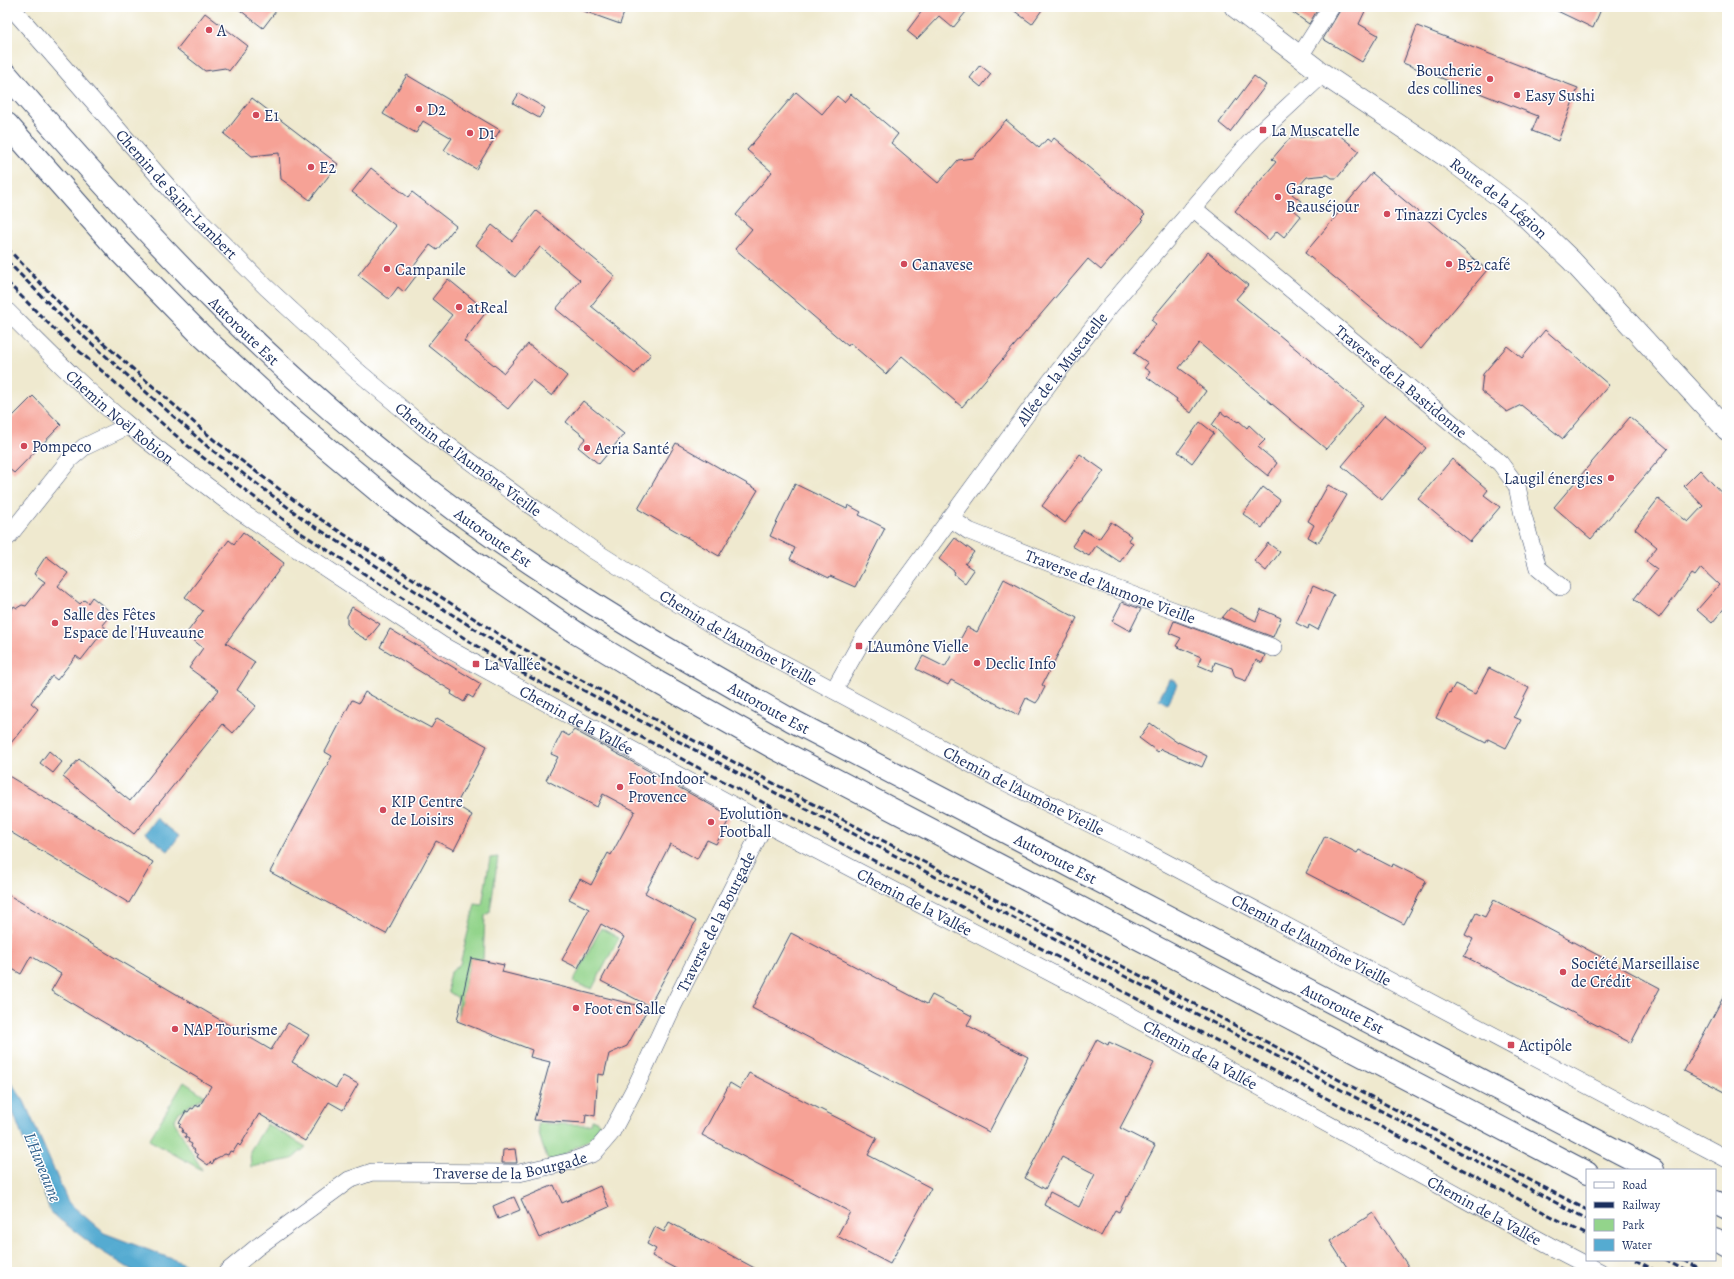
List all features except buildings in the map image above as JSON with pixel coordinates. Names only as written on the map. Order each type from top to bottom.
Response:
[{"type":"highway","name":"Autoroute Est","points":[[7,74],[68,146],[154,239],[223,310],[312,394],[412,476],[490,535],[670,652],[791,720],[1651,1169]]},
{"type":"highway","name":"Autoroute Est","points":[[7,124],[120,252],[200,334],[294,420],[390,501],[473,562],[578,634],[657,682],[771,746],[1586,1171]]},
{"type":"highway","points":[[7,145],[120,252]]},
{"type":"highway","points":[[1716,1202],[1727,1208]]},
{"type":"highway","points":[[1716,1240],[1727,1246]]},
{"type":"main road","name":"Route de la Légion","points":[[1235,7],[1322,74],[1450,159],[1523,214],[1572,261],[1727,430]]},
{"type":"street","name":"Chemin de Saint-Lambert","points":[[11,7],[183,204],[267,288],[355,369]]},
{"type":"street","points":[[1300,56],[1331,7]]},
{"type":"street","name":"Allée de la Muscatelle","points":[[834,690],[865,635],[1050,382],[1110,306],[1255,137],[1322,74]]},
{"type":"street","name":"Traverse de la Bastidonne","points":[[1193,208],[1500,463],[1517,486],[1523,515],[1538,568],[1561,587]]},
{"type":"street","name":"Chemin Noël Robion","points":[[7,311],[74,378],[128,426],[241,512]]},
{"type":"street","name":"Chemin de l'Aumône Vieille","points":[[355,369],[426,429],[527,504],[593,550],[712,625],[999,778],[1127,842],[1727,1159]]},
{"type":"street","points":[[7,538],[70,459],[84,447],[128,426]]},
{"type":"street","name":"Chemin de la Vallée","points":[[241,512],[443,646],[765,822],[1080,988],[1542,1242],[1600,1272]]},
{"type":"street","name":"Traverse de l'Aumone Vieille","points":[[950,518],[976,534],[1108,586],[1274,648]]},
{"type":"street","name":"Traverse de la Bourgade","points":[[230,1269],[256,1248],[349,1180],[372,1172],[519,1173],[572,1161],[594,1153],[611,1133],[637,1084],[672,1006],[765,822]]},
{"type":"green space","points":[[498,857],[490,912],[485,916],[483,960],[471,958],[458,1016],[458,998],[449,992],[448,981],[450,973],[460,964],[475,904],[482,905],[490,858]]},
{"type":"green space","points":[[601,928],[619,938],[592,989],[573,982]]},
{"type":"green space","points":[[184,1082],[205,1096],[179,1112],[174,1121],[202,1170],[149,1140]]},
{"type":"green space","points":[[592,1120],[597,1121],[601,1126],[598,1134],[553,1161],[547,1158],[542,1145],[538,1123],[586,1125],[591,1124]]},
{"type":"green space","points":[[267,1124],[306,1147],[292,1159],[251,1167],[250,1151]]},
{"type":"water","points":[[1169,680],[1174,680],[1177,685],[1167,704],[1159,699]]},
{"type":"water","points":[[156,818],[179,836],[168,851],[145,833]]},
{"type":"water","name":"L'Huveaune","points":[[7,1077],[24,1101],[68,1202],[104,1233],[180,1262],[200,1272],[135,1272],[98,1249],[51,1213],[10,1104],[7,1101]]},
{"type":"railway","points":[[7,248],[68,312],[214,440],[311,513],[509,641],[756,774],[1586,1209]]},
{"type":"railway","points":[[7,261],[64,319],[208,447],[306,521],[506,649],[753,781],[1586,1218]]},
{"type":"railway","points":[[7,282],[56,331],[188,446],[301,533],[500,661],[747,794],[1586,1234]]},
{"type":"railway","points":[[1637,1261],[1658,1272]]},
{"type":"railway","points":[[1667,1261],[1688,1272]]},
{"type":"railway","points":[[1685,1261],[1705,1272]]},
{"type":"place","name":"A","points":[[209,30]]},
{"type":"place","name":"Boucherie des collines","points":[[1490,79]]},
{"type":"place","name":"Easy Sushi","points":[[1517,95]]},
{"type":"place","name":"D2","points":[[419,109]]},
{"type":"place","name":"E1","points":[[256,115]]},
{"type":"place","name":"La Muscatelle","points":[[1263,130]]},
{"type":"place","name":"D1","points":[[470,133]]},
{"type":"place","name":"E2","points":[[311,167]]},
{"type":"place","name":"Garage Beauséjour","points":[[1278,197]]},
{"type":"place","name":"Tinazzi Cycles","points":[[1387,214]]},
{"type":"place","name":"Canavese","points":[[904,264]]},
{"type":"place","name":"B52 café","points":[[1449,264]]},
{"type":"place","name":"Campanile","points":[[387,269]]},
{"type":"place","name":"atReal","points":[[459,307]]},
{"type":"place","name":"Pompeco","points":[[24,446]]},
{"type":"place","name":"Aeria Santé","points":[[587,448]]},
{"type":"place","name":"Laugil énergies","points":[[1611,478]]},
{"type":"place","name":"Salle des Fêtes Espace de l'Huveaune","points":[[55,623]]},
{"type":"place","name":"L'Aumône Vielle","points":[[859,646]]},
{"type":"place","name":"Declic Info","points":[[977,663]]},
{"type":"place","name":"La Vallée","points":[[476,664]]},
{"type":"place","name":"Foot Indoor Provence","points":[[620,787]]},
{"type":"place","name":"KIP Centre de Loisirs","points":[[383,810]]},
{"type":"place","name":"Evolution Football","points":[[711,822]]},
{"type":"place","name":"Société Marseillaise de Crédit","points":[[1563,972]]},
{"type":"place","name":"Foot en Salle","points":[[576,1008]]},
{"type":"place","name":"NAP Tourisme","points":[[175,1029]]},
{"type":"place","name":"Actipôle","points":[[1511,1045]]}]
